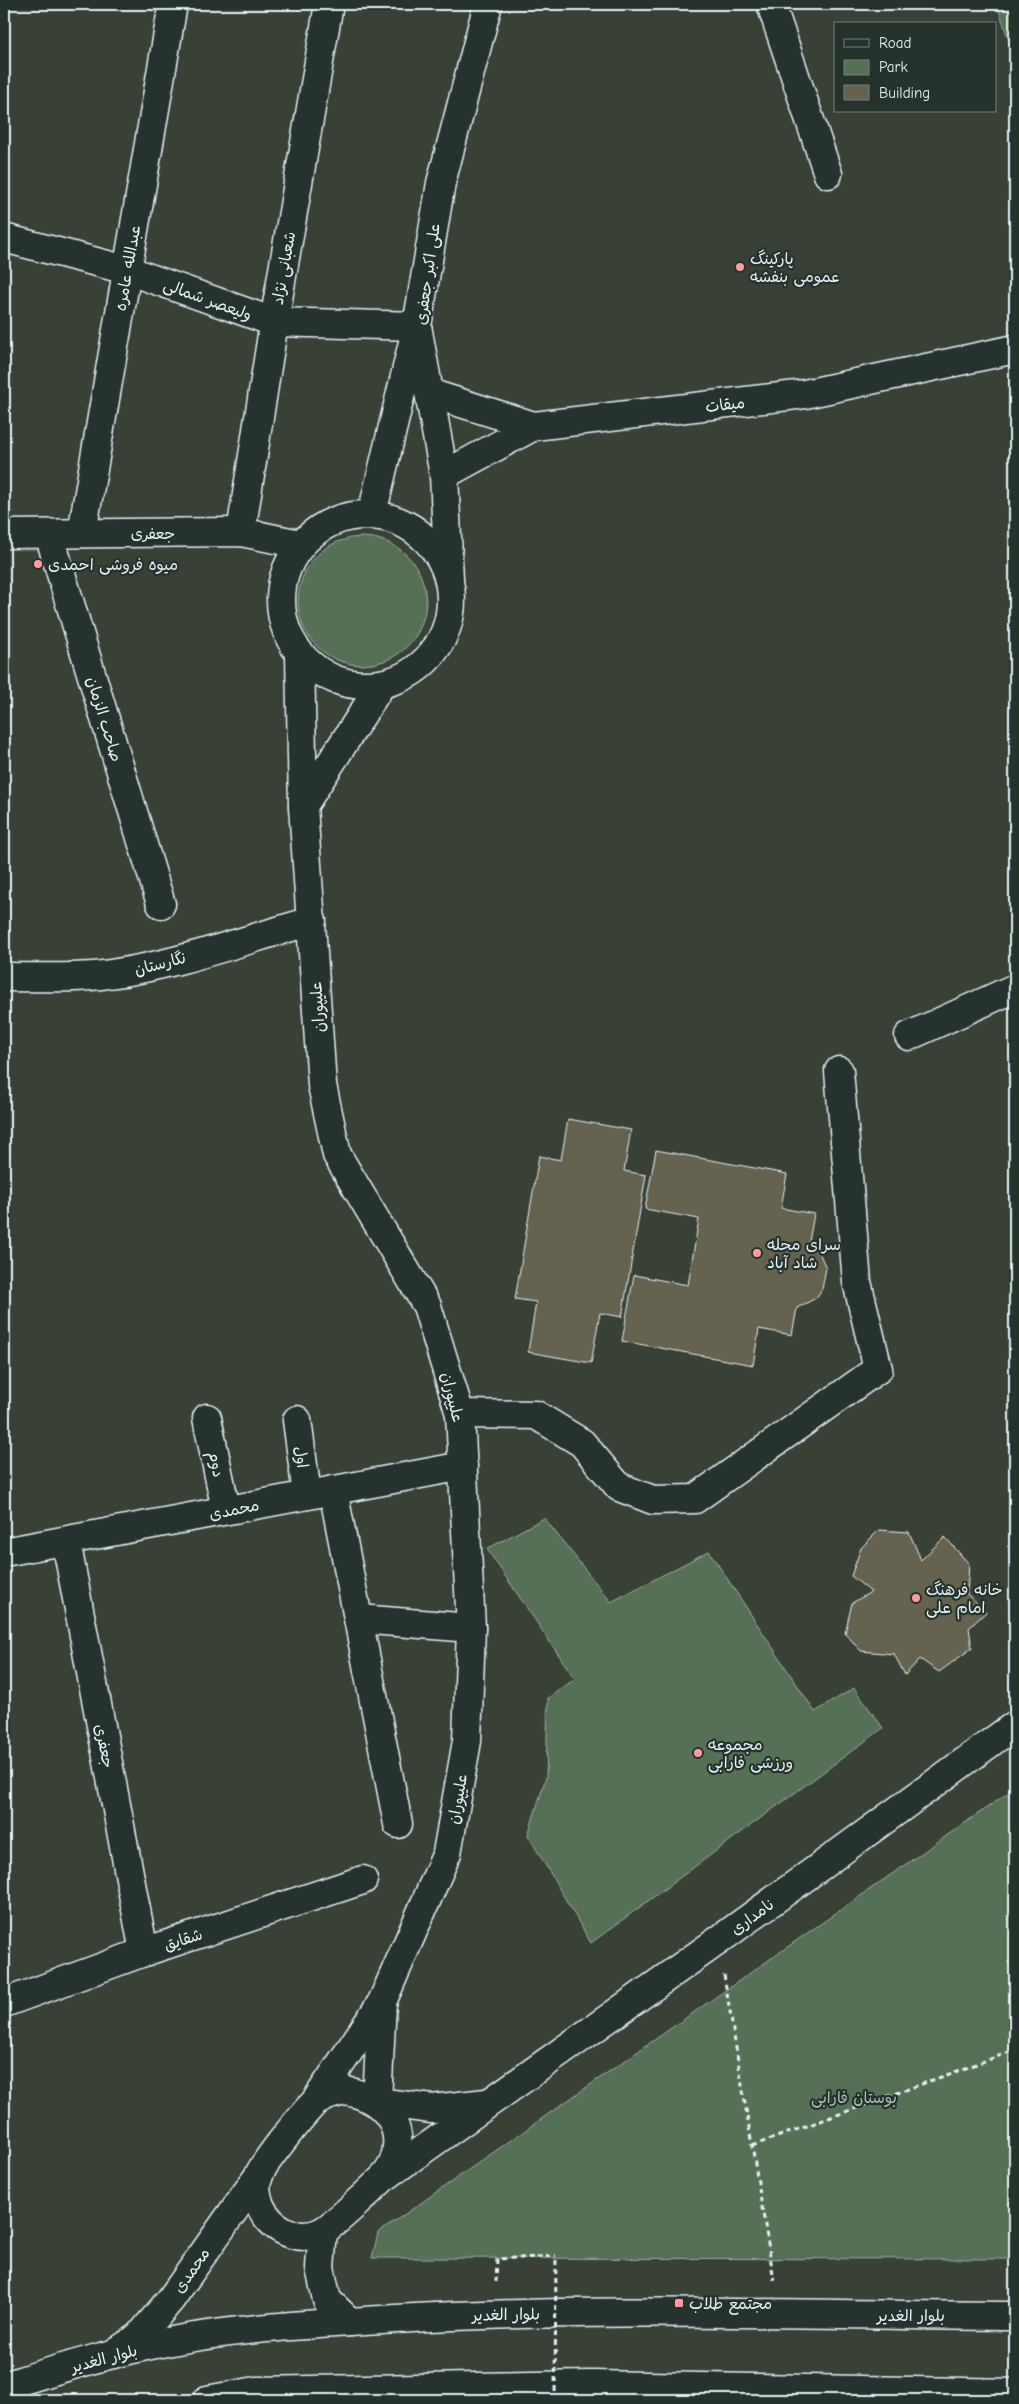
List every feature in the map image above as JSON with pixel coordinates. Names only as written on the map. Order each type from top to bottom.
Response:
[{"type":"street","name":"عبدالله عامره","points":[[82,533],[173,4]]},
{"type":"street","name":"شعبانی نژاد","points":[[241,532],[274,322],[328,4]]},
{"type":"street","name":"علی اکبر جعفری","points":[[449,579],[444,475],[417,326],[441,183],[488,4]]},
{"type":"street","points":[[771,4],[828,174]]},
{"type":"street","name":"ولیعصر شمالی","points":[[4,238],[127,270],[274,322],[417,326]]},
{"type":"street","points":[[372,514],[417,326]]},
{"type":"street","name":"میقات","points":[[444,475],[534,426],[805,394],[1015,349]]},
{"type":"street","points":[[429,393],[534,426]]},
{"type":"street","points":[[372,514],[398,520],[422,534],[439,555],[449,579],[452,608],[445,635],[430,658],[408,676],[381,685],[351,685],[323,675],[300,655],[285,630],[280,600],[285,570],[300,544],[320,527],[346,516],[372,514]]},
{"type":"street","name":"جعفری","points":[[4,534],[241,532],[300,544]]},
{"type":"street","name":"صاحب الزمان","points":[[49,534],[161,904]]},
{"type":"street","name":"علیپوران","points":[[300,655],[304,806],[322,1085],[337,1155],[427,1306],[460,1414],[470,1628],[466,1741],[447,1853],[382,2002]]},
{"type":"street","points":[[304,806],[381,685]]},
{"type":"street","name":"نگارستان","points":[[4,977],[62,978],[109,974],[148,967],[312,921]]},
{"type":"street","points":[[909,1036],[1015,988]]},
{"type":"street","points":[[460,1414],[536,1415],[582,1443],[619,1487],[653,1500],[695,1499],[878,1369],[857,1282],[839,1071]]},
{"type":"street","name":"دوم","points":[[208,1418],[226,1510]]},
{"type":"street","name":"اول","points":[[297,1420],[307,1495]]},
{"type":"street","name":"محمدی","points":[[4,1552],[463,1466]]},
{"type":"street","points":[[333,1490],[398,1824]]},
{"type":"street","name":"جعفری","points":[[66,1541],[144,1952]]},
{"type":"street","points":[[359,1619],[470,1628]]},
{"type":"street","name":"نامداری","points":[[386,2176],[719,1940],[1015,1725]]},
{"type":"street","name":"شقایق","points":[[4,2003],[144,1952],[363,1880]]},
{"type":"street","points":[[382,2002],[377,2102],[391,2121],[397,2145],[394,2161],[386,2176],[323,2231],[308,2236],[293,2235],[278,2229],[267,2218],[260,2205],[257,2190],[258,2175],[303,2114],[315,2102],[382,2002]]},
{"type":"street","points":[[315,2102],[330,2094],[346,2091],[362,2094],[377,2102],[432,2109],[487,2103]]},
{"type":"street","name":"محمدی","points":[[112,2354],[139,2337],[171,2300],[258,2175]]},
{"type":"street","points":[[323,2231],[320,2268],[327,2300],[350,2322]]},
{"type":"street","name":"بلوار الغدیر","points":[[4,2386],[112,2354],[172,2341],[245,2331],[350,2322],[495,2313],[1015,2316]]},
{"type":"street","points":[[208,2400],[256,2391],[469,2394],[590,2385],[1015,2393]]},
{"type":"path","points":[[719,1940],[780,2314]]},
{"type":"path","points":[[752,2146],[1015,2050]]},
{"type":"path","points":[[497,2259],[556,2256],[555,2400]]},
{"type":"green space","points":[[997,4],[1015,4],[1015,59]]},
{"type":"green space","points":[[362,537],[375,538],[387,542],[398,547],[408,555],[416,565],[421,576],[425,588],[425,614],[421,626],[416,637],[408,647],[398,655],[387,660],[375,664],[362,665],[349,664],[337,660],[326,655],[316,647],[308,637],[303,626],[299,614],[298,601],[299,588],[303,576],[308,565],[316,555],[326,547],[337,542],[349,538]]},
{"type":"green space","name":"مجموعه ورزشی فارابی","points":[[544,1518],[611,1602],[709,1551],[815,1712],[854,1688],[883,1728],[591,1943],[528,1835],[546,1777],[548,1698],[575,1679],[487,1549]]},
{"type":"green space","name":"بوستان فارابی","points":[[1015,1788],[1015,2259],[372,2258],[378,2233]]},
{"type":"building","points":[[568,1119],[631,1130],[624,1171],[646,1175],[622,1317],[600,1313],[591,1363],[528,1352],[536,1302],[515,1299],[539,1156],[561,1160]]},
{"type":"building","name":"سرای محله شاد آباد","points":[[656,1150],[787,1174],[781,1208],[814,1214],[809,1242],[817,1248],[826,1268],[822,1289],[816,1298],[797,1308],[792,1335],[759,1329],[753,1365],[622,1341],[634,1275],[688,1285],[699,1219],[645,1209]]},
{"type":"building","name":"خانه فرهنگ امام علی","points":[[879,1530],[909,1532],[921,1560],[945,1537],[969,1564],[967,1594],[986,1612],[969,1628],[972,1648],[939,1672],[920,1659],[905,1675],[894,1654],[861,1651],[845,1633],[852,1603],[871,1592],[851,1576],[861,1548]]},
{"type":"place","name":"پارکینگ عمومی بنفشه","points":[[740,267]]},
{"type":"place","name":"میوه فروشی احمدی","points":[[38,564]]},
{"type":"place","name":"سرای محله شاد آباد","points":[[757,1253]]},
{"type":"place","name":"خانه فرهنگ امام علی","points":[[916,1598]]},
{"type":"place","name":"مجموعه ورزشی فارابی","points":[[698,1753]]},
{"type":"place","name":"مجتمع طلاب","points":[[679,2303]]}]
